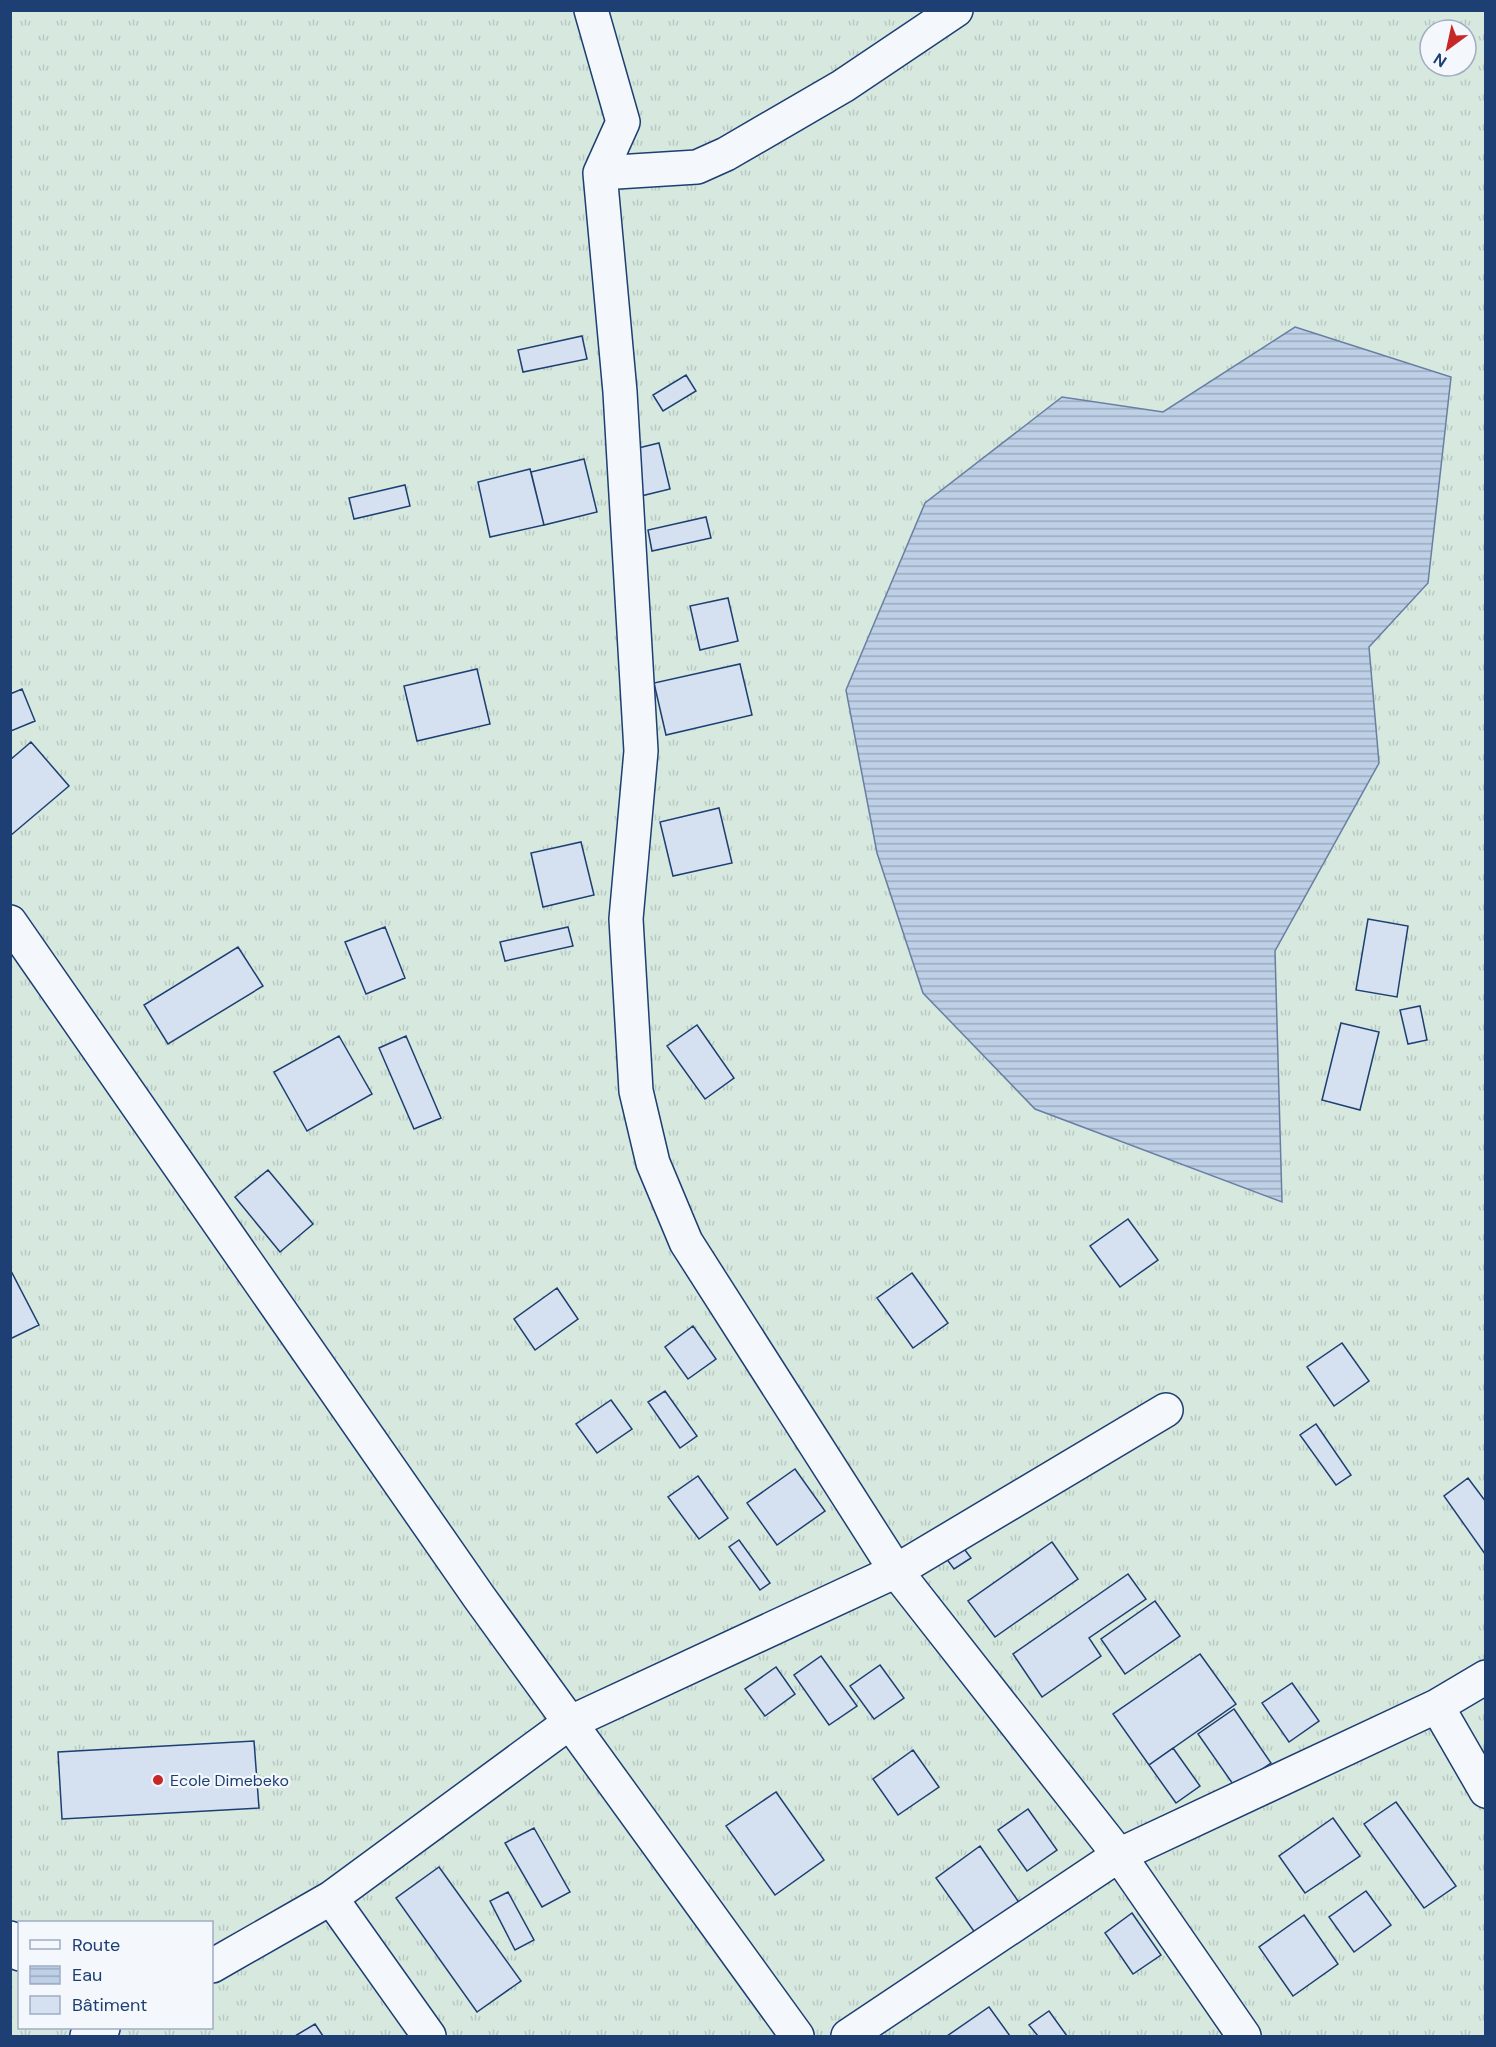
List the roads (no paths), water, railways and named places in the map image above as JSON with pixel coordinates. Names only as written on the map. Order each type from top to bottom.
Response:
[{"type":"street","points":[[591,10],[622,122],[600,173],[620,392],[641,751],[626,919],[636,1091],[654,1163],[686,1242],[896,1571],[1119,1855],[1244,2037]]},
{"type":"street","points":[[600,173],[696,167],[726,154],[843,86],[956,10]]},
{"type":"street","points":[[10,922],[199,1196],[569,1723],[797,2037]]},
{"type":"street","points":[[213,1965],[332,1898],[569,1723],[896,1571],[1166,1410]]},
{"type":"street","points":[[848,2037],[1119,1855],[1437,1706],[1485,1677]]},
{"type":"street","points":[[1437,1706],[1485,1791]]},
{"type":"street","points":[[332,1898],[429,2037]]},
{"type":"street","points":[[10,1938],[18,1951]]},
{"type":"street","points":[[87,2037],[101,2029]]},
{"type":"water","points":[[1295,327],[1451,377],[1428,583],[1369,647],[1379,763],[1275,951],[1282,1202],[1035,1109],[923,993],[877,853],[846,690],[925,503],[1062,397],[1163,412]]},
{"type":"place","name":"Ecole Dimebeko","points":[[158,1780]]}]
